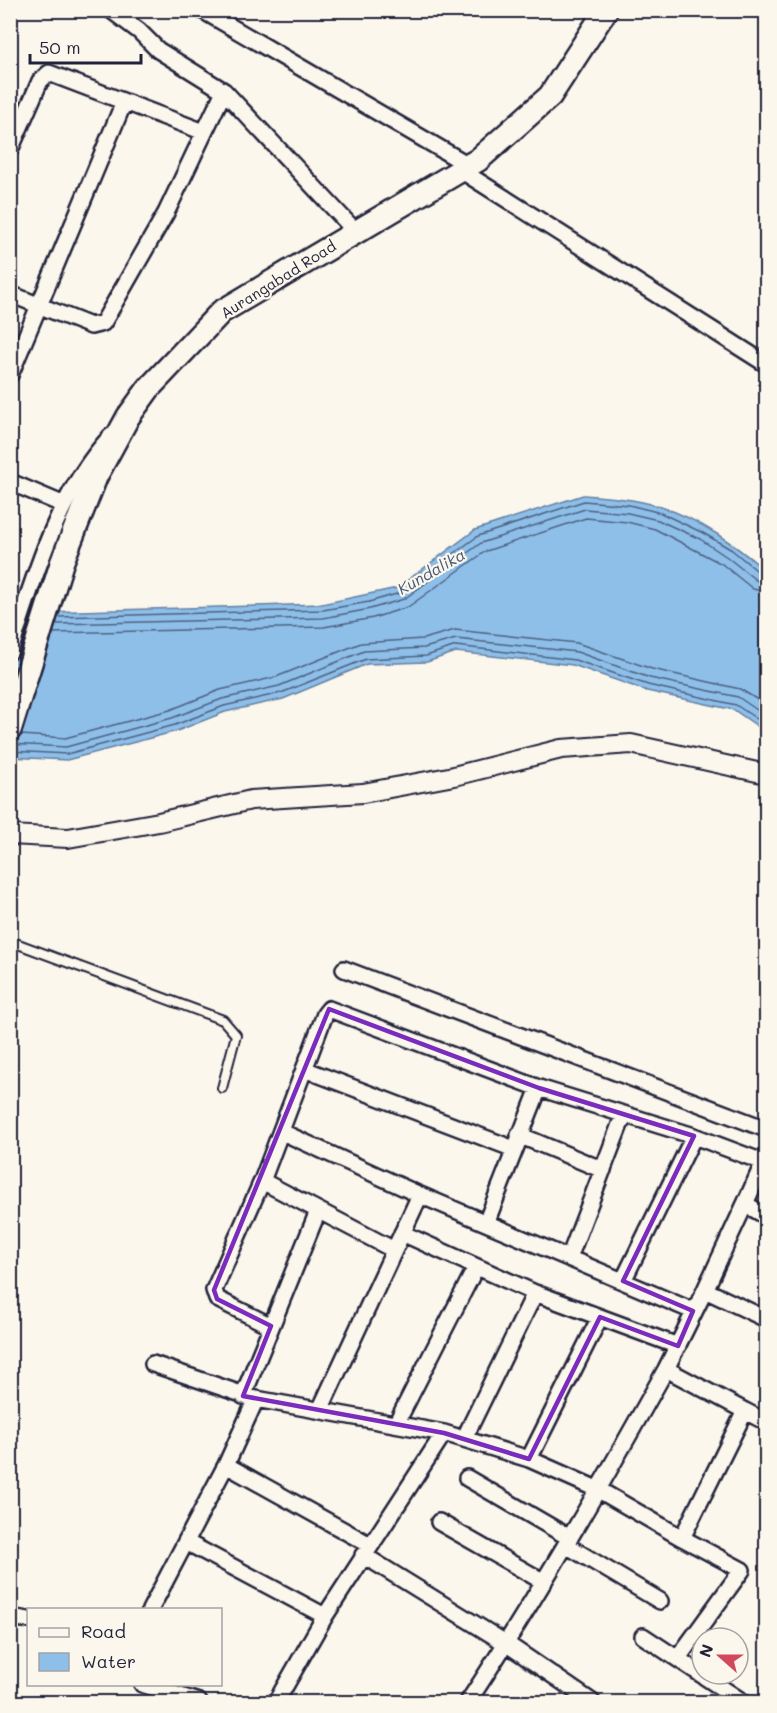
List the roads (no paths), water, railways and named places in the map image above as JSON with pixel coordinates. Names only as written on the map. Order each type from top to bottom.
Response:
[{"type":"main road","name":"Aurangabad Road","points":[[10,729],[62,562],[96,476],[128,417],[149,388],[221,312],[466,169],[550,96],[606,10]]},
{"type":"street","points":[[111,10],[140,30],[158,50],[224,91],[356,232]]},
{"type":"street","points":[[202,10],[466,169],[766,364]]},
{"type":"street","points":[[10,150],[40,81],[49,73],[204,132]]},
{"type":"street","points":[[10,294],[91,326],[103,323],[166,213],[224,91]]},
{"type":"street","points":[[10,375],[124,102]]},
{"type":"street","points":[[10,651],[62,504],[91,457],[128,417]]},
{"type":"street","points":[[10,482],[62,504]]},
{"type":"street","points":[[10,836],[68,838],[159,822],[251,800],[363,793],[454,776],[561,749],[631,744],[766,774]]},
{"type":"street","points":[[344,969],[766,1129]]},
{"type":"street","points":[[271,1326],[213,1296],[282,1132],[325,1014],[332,1009],[539,1088],[765,1160],[666,1369],[599,1490],[507,1644],[468,1702]]},
{"type":"street","points":[[304,1069],[603,1170]]},
{"type":"street","points":[[486,1223],[539,1088]]},
{"type":"street","points":[[569,1258],[624,1114]]},
{"type":"street","points":[[282,1132],[420,1195],[693,1311]]},
{"type":"street","points":[[623,1281],[694,1136]]},
{"type":"street","points":[[262,1181],[394,1250]]},
{"type":"street","points":[[320,1410],[420,1195]]},
{"type":"street","points":[[745,1204],[766,1216]]},
{"type":"street","points":[[151,1608],[226,1465],[250,1397],[271,1326],[318,1211]]},
{"type":"street","points":[[402,1233],[535,1293],[678,1346]]},
{"type":"street","points":[[396,1424],[476,1267]]},
{"type":"street","points":[[705,1290],[766,1319]]},
{"type":"street","points":[[464,1439],[535,1293]]},
{"type":"street","points":[[529,1459],[600,1317]]},
{"type":"street","points":[[153,1364],[250,1397],[444,1433],[529,1459],[599,1490],[741,1570],[678,1658]]},
{"type":"street","points":[[666,1369],[766,1422]]},
{"type":"street","points":[[682,1538],[745,1411]]},
{"type":"street","points":[[276,1702],[366,1550],[444,1433]]},
{"type":"street","points":[[226,1465],[366,1550],[592,1702]]},
{"type":"street","points":[[467,1478],[660,1601]]},
{"type":"street","points":[[439,1522],[544,1582]]},
{"type":"street","points":[[186,1542],[325,1616]]},
{"type":"street","points":[[10,1617],[27,1620]]},
{"type":"street","points":[[643,1636],[743,1702]]},
{"type":"street","points":[[148,1686],[199,1702]]},
{"type":"lane","points":[[10,941],[223,1020],[236,1035],[222,1088]]},
{"type":"water","name":"Kundalika","points":[[583,495],[652,504],[690,518],[742,552],[766,571],[766,732],[734,710],[647,691],[573,665],[456,652],[427,662],[367,664],[283,699],[225,712],[177,731],[67,760],[11,757],[10,613],[322,604],[397,588],[475,530]]}]
